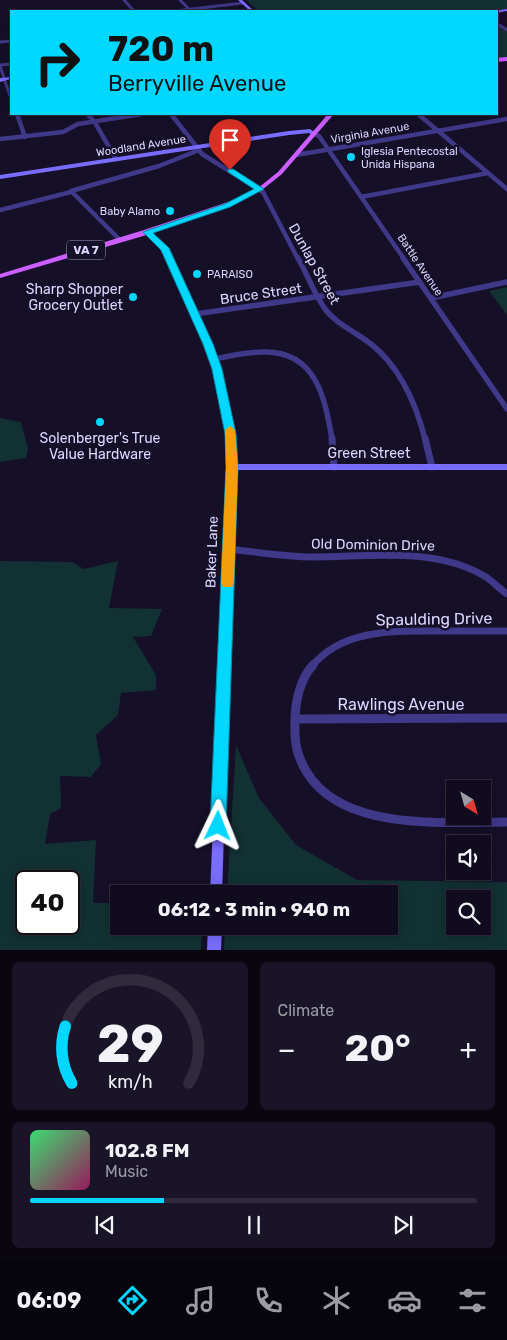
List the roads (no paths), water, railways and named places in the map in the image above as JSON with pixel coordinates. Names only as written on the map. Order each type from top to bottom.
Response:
[{"type":"main road","name":"VA 7","points":[[0,276],[147,232],[228,205],[260,189],[280,173],[329,115]]},
{"type":"street","points":[[124,0],[133,10]]},
{"type":"street","points":[[180,0],[190,10],[241,1],[251,10]]},
{"type":"street","points":[[0,66],[2,79],[10,97]]},
{"type":"street","points":[[17,115],[25,138]]},
{"type":"street","points":[[88,115],[94,121],[116,160]]},
{"type":"street","points":[[0,139],[25,138],[62,132],[78,124],[135,115]]},
{"type":"street","points":[[172,115],[198,149],[260,189]]},
{"type":"street","points":[[419,115],[507,189]]},
{"type":"street","name":"Virginia Avenue","points":[[296,155],[507,119]]},
{"type":"street","name":"Woodland Avenue","points":[[0,177],[198,149],[296,132],[310,131],[314,134]]},
{"type":"street","name":"Battle Avenue","points":[[314,134],[319,136],[507,409]]},
{"type":"street","points":[[0,210],[71,192],[165,164],[198,149]]},
{"type":"street","points":[[361,197],[488,173]]},
{"type":"street","name":"Dunlap Street","points":[[260,189],[326,309],[338,323],[368,341],[388,360],[412,401],[426,439],[432,467]]},
{"type":"street","points":[[71,192],[120,240]]},
{"type":"street","name":"Baker Lane","points":[[147,232],[164,248],[195,314],[214,360],[229,425],[232,467],[216,885]]},
{"type":"street","name":"Bruce Street","points":[[195,314],[420,282]]},
{"type":"street","points":[[431,298],[507,282]]},
{"type":"street","points":[[214,360],[274,352],[288,355],[302,362],[311,374],[325,405],[334,467]]},
{"type":"street","name":"Green Street","points":[[232,467],[507,467]]},
{"type":"street","name":"Old Dominion Drive","points":[[229,549],[302,557],[414,556],[450,560],[482,573],[507,594]]},
{"type":"street","name":"Spaulding Drive","points":[[507,631],[384,632],[344,641],[322,654],[305,672],[297,694],[295,719],[295,741],[305,770],[324,794],[333,802],[361,814],[392,820],[507,822]]},
{"type":"street","name":"Rawlings Avenue","points":[[295,719],[507,718]]},
{"type":"street","points":[[214,950],[215,935]]},
{"type":"place","name":"Iglesia Pentecostal Unida Hispana","points":[[351,157]]},
{"type":"place","name":"Baby Alamo","points":[[170,211]]},
{"type":"place","name":"PARAISO","points":[[197,274]]},
{"type":"place","name":"Sharp Shopper Grocery Outlet","points":[[133,297]]},
{"type":"place","name":"Solenberger's True Value Hardware","points":[[100,422]]}]
